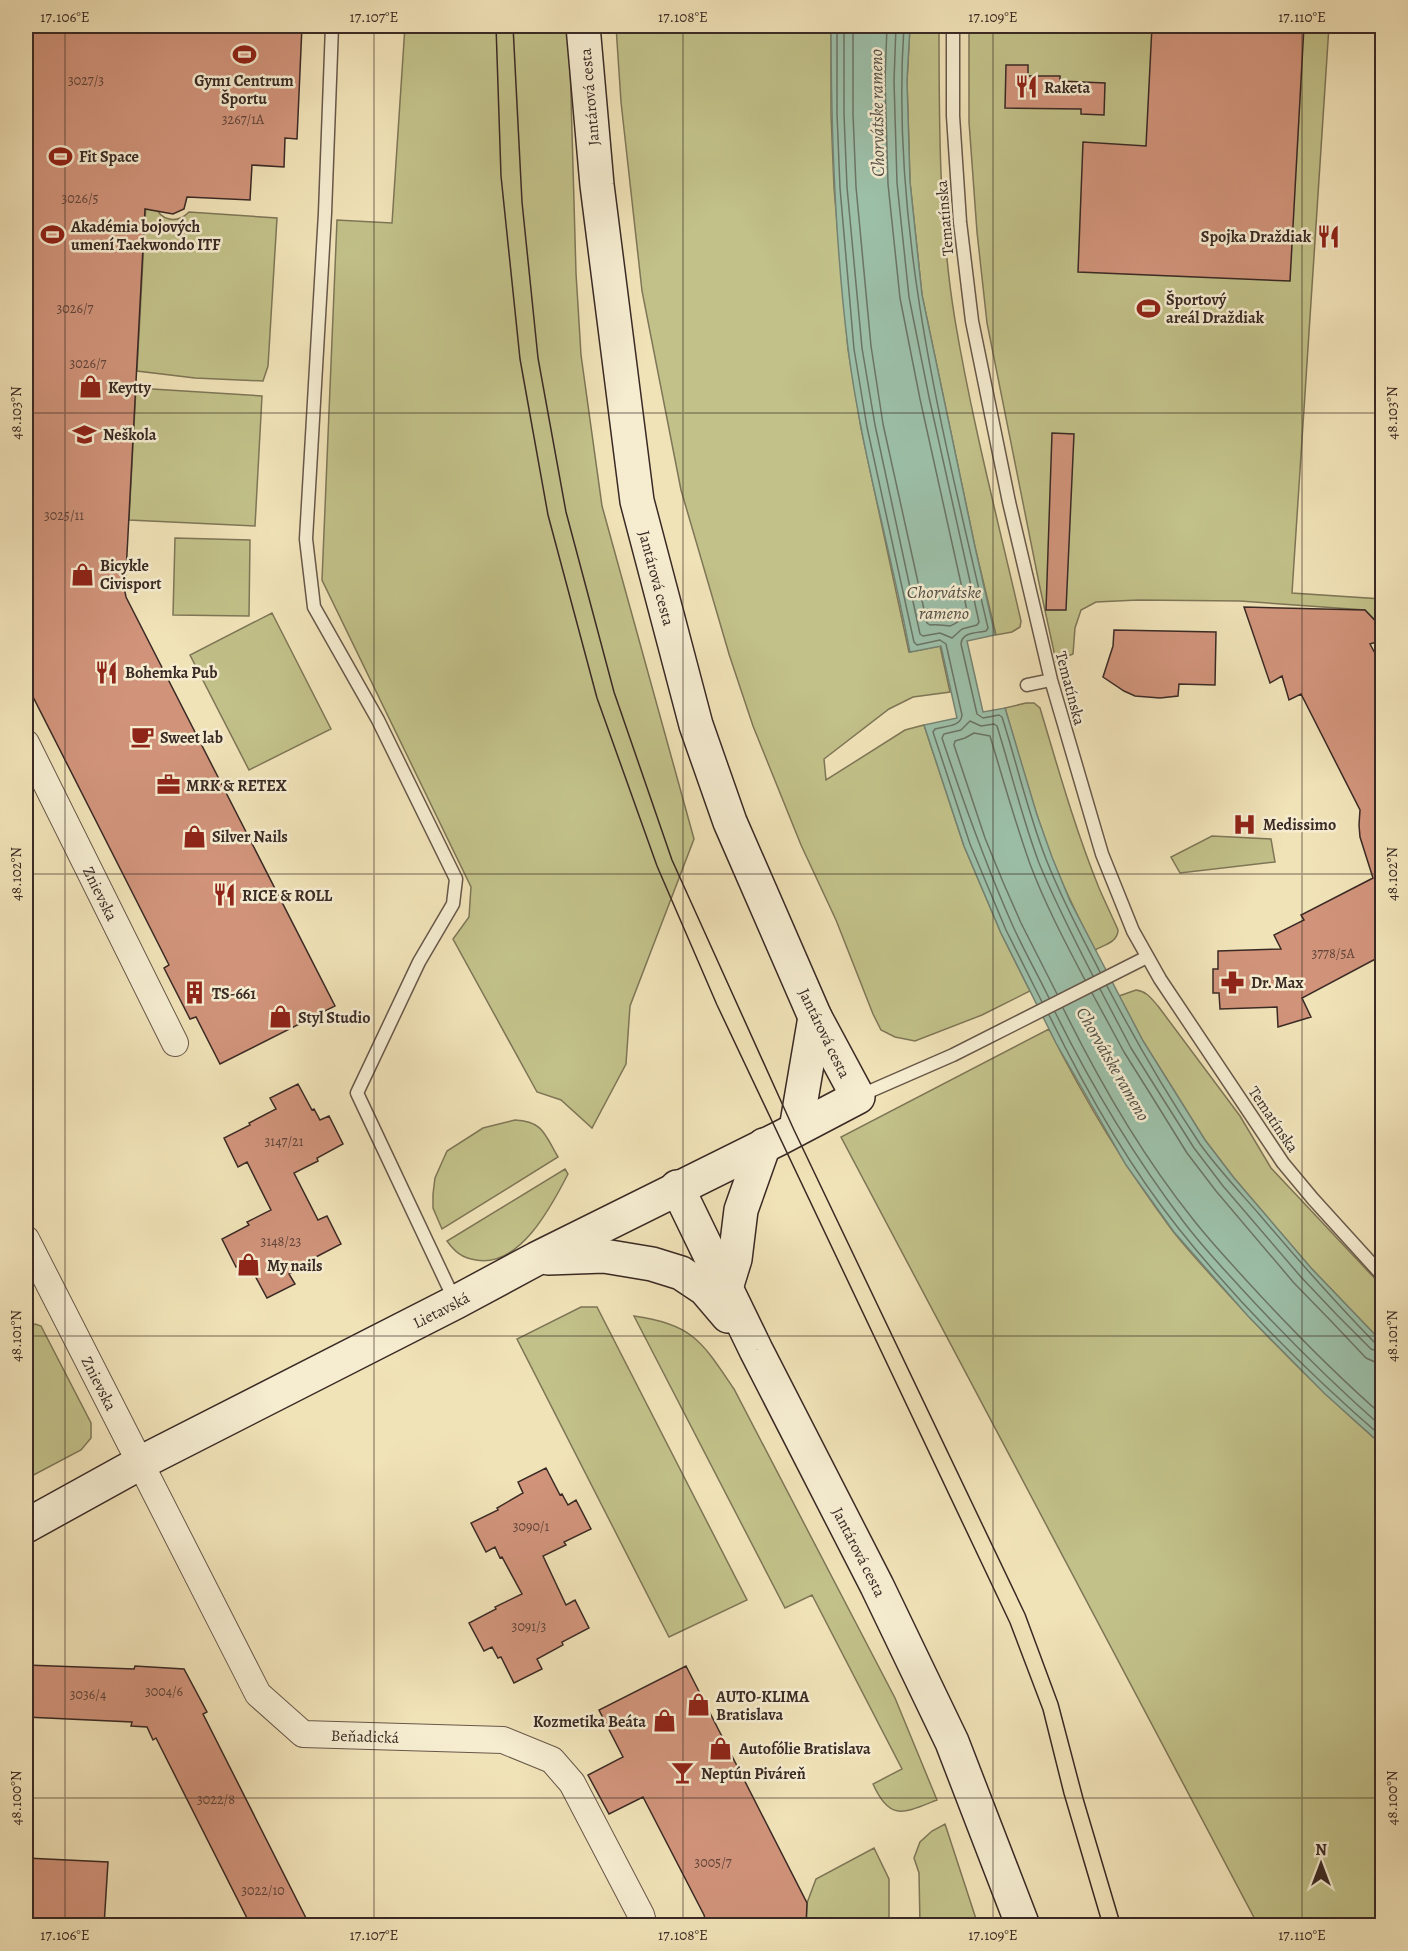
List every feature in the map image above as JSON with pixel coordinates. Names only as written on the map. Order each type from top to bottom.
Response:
[{"type":"street","name":"Jantárová cesta","points":[[583,26],[597,185],[637,501],[696,725],[730,822],[814,1017],[858,1097]]},
{"type":"street","name":"Znievska","points":[[26,743],[175,1043]]},
{"type":"street","points":[[796,1129],[814,1017]]},
{"type":"street","name":"Lietavská","points":[[26,1526],[140,1463],[456,1302],[536,1258],[858,1097]]},
{"type":"street","points":[[726,1288],[735,1258],[741,1210],[764,1145]]},
{"type":"street","name":"Jantárová cesta","points":[[677,1187],[756,1350],[877,1586],[952,1742],[1023,1926]]},
{"type":"street","name":"Znievska","points":[[26,1239],[140,1463]]},
{"type":"street","points":[[536,1258],[604,1256],[652,1264],[681,1273],[705,1288],[756,1350]]},
{"type":"street","name":"Beňadická","points":[[140,1463],[258,1694],[303,1734],[503,1740],[552,1760],[572,1783],[641,1915],[644,1926]]},
{"type":"lane","points":[[332,26],[325,213],[306,539],[314,607],[378,720],[456,879],[453,904],[419,962],[357,1093],[456,1302]]},
{"type":"lane","name":"Tematínska","points":[[953,26],[953,116],[960,222],[972,321],[1009,502],[1051,680],[1102,854],[1129,923],[1160,979],[1283,1163],[1383,1275]]},
{"type":"lane","points":[[1027,686],[1051,680]]},
{"type":"lane","points":[[858,1097],[953,1055],[1147,957]]},
{"type":"shaded area","points":[[405,26],[569,26],[576,273],[581,355],[602,506],[694,839],[630,1006],[626,1064],[592,1128],[561,1100],[537,1092],[453,939],[469,917],[471,887],[322,580],[337,220],[392,223]]},
{"type":"shaded area","points":[[616,26],[831,26],[834,188],[848,349],[861,428],[909,652],[940,646],[950,692],[913,697],[889,709],[824,759],[826,780],[905,730],[924,725],[964,846],[1001,933],[1030,991],[982,1015],[915,1041],[895,1037],[881,1030],[873,1014],[836,920],[801,845],[753,726],[729,654],[681,490],[642,291],[621,102]]},
{"type":"shaded area","points":[[910,26],[939,26],[943,210],[955,320],[969,396],[1021,621],[1020,627],[1012,632],[996,635],[975,547],[922,295],[910,182],[907,81]]},
{"type":"shaded area","name":"Športový areál Draždiak","points":[[969,26],[1329,26],[1292,593],[1382,599],[1382,627],[1365,610],[1240,601],[1096,602],[1081,610],[1075,628],[1073,654],[1056,661],[987,323],[977,232],[969,122]]},
{"type":"shaded area","points":[[146,203],[155,205],[161,215],[169,219],[179,218],[189,212],[277,218],[268,366],[263,381],[195,378],[137,371]]},
{"type":"shaded area","points":[[136,388],[262,396],[255,526],[129,520]]},
{"type":"shaded area","points":[[175,538],[250,540],[249,616],[173,615]]},
{"type":"shaded area","points":[[272,613],[331,729],[249,770],[190,655]]},
{"type":"shaded area","points":[[1034,703],[1040,708],[1082,843],[1118,930],[1113,940],[1095,950],[1072,904],[1045,840],[1005,708]]},
{"type":"shaded area","points":[[1212,836],[1271,839],[1275,862],[1180,873],[1171,857]]},
{"type":"shaded area","points":[[1136,990],[1146,993],[1158,1006],[1240,1116],[1271,1168],[1382,1286],[1382,1342],[1311,1268],[1234,1178],[1205,1140],[1143,1041],[1119,996]]},
{"type":"shaded area","points":[[1049,1029],[1106,1132],[1172,1230],[1284,1353],[1382,1445],[1382,1925],[1258,1925],[841,1137]]},
{"type":"shaded area","points":[[515,1120],[537,1126],[546,1136],[558,1157],[442,1229],[433,1208],[433,1194],[435,1178],[447,1151],[483,1128]]},
{"type":"shaded area","points":[[565,1169],[568,1174],[533,1232],[507,1254],[492,1260],[471,1259],[459,1254],[447,1241]]},
{"type":"shaded area","points":[[581,1307],[597,1307],[747,1600],[669,1637],[517,1339]]},
{"type":"shaded area","points":[[634,1316],[670,1324],[694,1338],[704,1347],[734,1389],[895,1698],[937,1800],[907,1811],[899,1811],[892,1809],[879,1796],[873,1784],[902,1769],[812,1595],[785,1608]]},
{"type":"shaded area","points":[[35,1324],[41,1326],[91,1423],[91,1438],[81,1450],[26,1479],[26,1329]]},
{"type":"shaded area","points":[[945,1824],[978,1925],[920,1925],[919,1873],[914,1858],[920,1842],[932,1831]]},
{"type":"shaded area","points":[[874,1848],[889,1879],[889,1925],[806,1926],[807,1903],[816,1879]]},
{"type":"water","name":"Chorvátske rameno","points":[[831,26],[910,26],[907,81],[910,182],[922,295],[995,635],[967,641],[983,712],[1005,708],[1037,815],[1070,901],[1143,1041],[1205,1140],[1234,1178],[1311,1268],[1382,1342],[1382,1445],[1324,1393],[1248,1316],[1174,1232],[1126,1165],[1056,1043],[1001,933],[964,846],[924,725],[957,718],[941,646],[910,652],[868,463],[854,386],[848,348],[837,227]]},
{"type":"building","points":[[27,26],[302,26],[297,139],[285,138],[284,167],[252,165],[250,200],[187,197],[184,209],[173,214],[145,209],[126,597],[335,1006],[220,1064],[196,1017],[190,1019],[164,968],[169,965],[26,683]]},
{"type":"building","points":[[1152,26],[1304,26],[1290,281],[1078,272],[1083,142],[1146,146]]},
{"type":"building","points":[[1006,65],[1028,65],[1028,76],[1060,76],[1060,81],[1105,83],[1104,115],[1081,114],[1081,109],[1005,108]]},
{"type":"building","points":[[1052,433],[1074,434],[1066,610],[1046,610]]},
{"type":"building","points":[[1244,607],[1365,610],[1383,629],[1383,640],[1370,644],[1383,668],[1383,955],[1302,998],[1311,1017],[1278,1027],[1277,1007],[1220,1009],[1219,993],[1213,993],[1213,969],[1218,969],[1218,951],[1281,949],[1274,935],[1304,920],[1301,915],[1373,878],[1360,837],[1360,810],[1301,694],[1289,700],[1282,676],[1270,683]]},
{"type":"building","points":[[1114,630],[1216,632],[1215,685],[1179,684],[1178,696],[1160,698],[1135,696],[1124,691],[1103,677],[1113,646]]},
{"type":"building","points":[[298,1084],[320,1120],[329,1116],[343,1144],[317,1158],[318,1161],[294,1173],[318,1220],[327,1216],[341,1244],[289,1274],[295,1284],[267,1298],[253,1272],[250,1274],[245,1262],[236,1267],[222,1239],[249,1225],[247,1222],[271,1210],[247,1162],[238,1167],[224,1138],[276,1109],[270,1098]]},
{"type":"building","points":[[546,1468],[568,1505],[576,1500],[591,1529],[564,1542],[566,1545],[543,1556],[566,1605],[575,1600],[589,1628],[562,1642],[563,1645],[537,1659],[542,1669],[514,1683],[501,1657],[498,1658],[492,1647],[484,1651],[469,1623],[522,1594],[495,1547],[486,1552],[471,1523],[498,1510],[497,1508],[523,1493],[518,1482]]},
{"type":"building","points":[[26,1665],[184,1669],[207,1712],[203,1714],[310,1926],[251,1926],[156,1738],[153,1740],[147,1727],[131,1726],[132,1722],[26,1717]]},
{"type":"building","points":[[686,1666],[807,1903],[806,1926],[707,1926],[704,1915],[643,1797],[609,1814],[588,1775],[623,1757],[599,1710]]},
{"type":"building","points":[[26,1858],[108,1862],[104,1926],[26,1926]]},
{"type":"tram line","points":[[496,26],[501,176],[520,359],[548,515],[597,698],[657,866],[717,1005],[1010,1623],[1043,1710],[1064,1794],[1103,1926]]},
{"type":"tram line","points":[[513,26],[522,202],[538,358],[566,512],[614,692],[672,860],[794,1130],[1025,1614],[1058,1703],[1121,1926]]},
{"type":"place","name":"Gym1 Centrum Športu","points":[[244,55]]},
{"type":"place","name":"Raketa","points":[[1026,87]]},
{"type":"place","name":"Fit Space","points":[[61,156]]},
{"type":"place","name":"Akadémia bojových umení Taekwondo ITF","points":[[53,235]]},
{"type":"place","name":"Spojka Draždiak","points":[[1329,236]]},
{"type":"place","name":"Športový areál Draždiak","points":[[1148,308]]},
{"type":"place","name":"Keytty","points":[[90,387]]},
{"type":"place","name":"Neškola","points":[[85,434]]},
{"type":"place","name":"Bicykle Civisport","points":[[82,574]]},
{"type":"place","name":"Bohemka Pub","points":[[107,672]]},
{"type":"place","name":"Sweet lab","points":[[142,737]]},
{"type":"place","name":"MRK & RETEX","points":[[168,785]]},
{"type":"place","name":"Medissimo","points":[[1245,824]]},
{"type":"place","name":"Silver Nails","points":[[194,836]]},
{"type":"place","name":"RICE & ROLL","points":[[224,895]]},
{"type":"place","name":"Dr. Max","points":[[1233,982]]},
{"type":"place","name":"TS-661","points":[[194,993]]},
{"type":"place","name":"Styl Studio","points":[[280,1017]]},
{"type":"place","name":"My nails","points":[[249,1265]]},
{"type":"place","name":"AUTO-KLIMA Bratislava","points":[[698,1705]]},
{"type":"place","name":"Kozmetika Beáta","points":[[664,1721]]},
{"type":"place","name":"Autofólie Bratislava","points":[[721,1748]]},
{"type":"place","name":"Neptún Piváreň","points":[[683,1773]]}]
